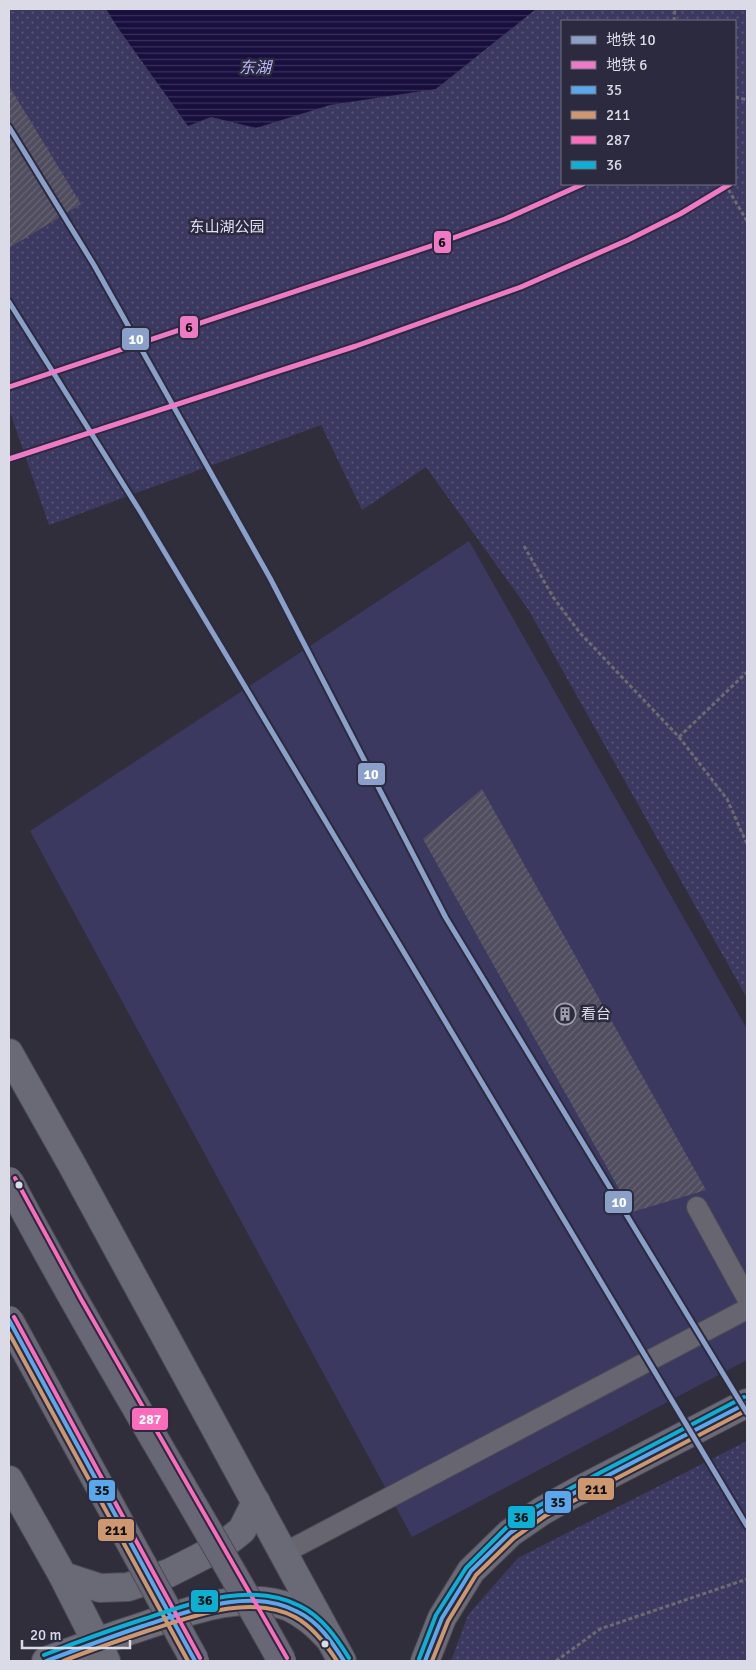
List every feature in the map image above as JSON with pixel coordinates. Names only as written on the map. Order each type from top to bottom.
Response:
[{"type":"highway","points":[[9,1181],[53,1263],[282,1661]]},
{"type":"highway","points":[[9,1320],[195,1661]]},
{"type":"main road","points":[[9,1053],[339,1655]]},
{"type":"main road","points":[[425,1661],[442,1618],[470,1571],[510,1533],[542,1511],[576,1492],[747,1403]]},
{"type":"main road","points":[[9,1480],[63,1576],[100,1652]]},
{"type":"main road","points":[[63,1576],[100,1588],[109,1588],[128,1587],[169,1573],[222,1546],[242,1530],[256,1502]]},
{"type":"main road","points":[[46,1661],[100,1652],[201,1607],[258,1601],[287,1607],[299,1612],[313,1622],[339,1655]]},
{"type":"lane","points":[[697,1207],[747,1298]]},
{"type":"lane","points":[[284,1553],[747,1309]]},
{"type":"lane","points":[[258,1601],[293,1661]]},
{"type":"path","points":[[726,185],[747,222]]},
{"type":"path","points":[[524,546],[553,597],[580,633],[679,736],[726,799],[747,844]]},
{"type":"path","points":[[679,736],[747,672]]},
{"type":"path","points":[[556,1661],[600,1629],[747,1579]]},
{"type":"green space","name":"东山湖公园","points":[[9,9],[747,9],[747,998],[528,609],[426,467],[362,510],[321,425],[49,525],[9,409]]},
{"type":"green space","points":[[469,541],[747,1029],[747,1360],[412,1537],[30,831]]},
{"type":"green space","points":[[747,1441],[747,1661],[451,1661],[468,1615],[518,1558]]},
{"type":"water","name":"东湖","points":[[106,9],[536,9],[436,89],[330,105],[256,128],[211,117],[188,126]]},
{"type":"building","points":[[9,86],[81,204],[9,248]]},
{"type":"building","name":"看台","points":[[482,789],[706,1190],[632,1212],[423,839]]},
{"type":"metro line","name":"10","points":[[9,127],[94,265],[270,578],[446,918],[747,1413]]},
{"type":"metro line","name":"6","points":[[9,387],[434,245],[505,219],[581,185]]},
{"type":"metro line","name":"6","points":[[9,459],[356,346],[521,287],[628,240],[680,214],[728,185]]},
{"type":"metro line","name":"10","points":[[9,302],[140,511],[747,1526]]},
{"type":"transit line","name":"287","points":[[15,1178],[81,1299],[287,1658]]},
{"type":"transit line","name":"287","points":[[14,1317],[200,1658]]},
{"type":"transit line","name":"35","points":[[9,1320],[195,1661]]},
{"type":"transit line","name":"211","points":[[9,1333],[188,1661]]},
{"type":"transit line","name":"36","points":[[419,1659],[436,1615],[466,1568],[506,1528],[538,1506],[744,1397]]},
{"type":"transit line","name":"35","points":[[425,1661],[442,1618],[471,1571],[510,1533],[542,1511],[576,1492],[747,1403]]},
{"type":"transit line","name":"211","points":[[432,1661],[448,1621],[476,1575],[514,1538],[545,1516],[747,1410]]},
{"type":"transit line","name":"36","points":[[44,1655],[106,1632],[202,1601],[222,1597],[262,1595],[300,1606],[315,1616],[328,1628],[349,1658]]},
{"type":"transit line","name":"35","points":[[46,1661],[118,1634],[180,1614],[200,1608],[240,1601],[260,1601],[279,1605],[306,1616],[324,1633],[344,1661]]},
{"type":"transit line","name":"211","points":[[63,1661],[185,1619],[241,1607],[260,1607],[278,1610],[295,1617],[319,1636],[337,1661]]},
{"type":"place","name":"看台","points":[[565,1014]]}]
